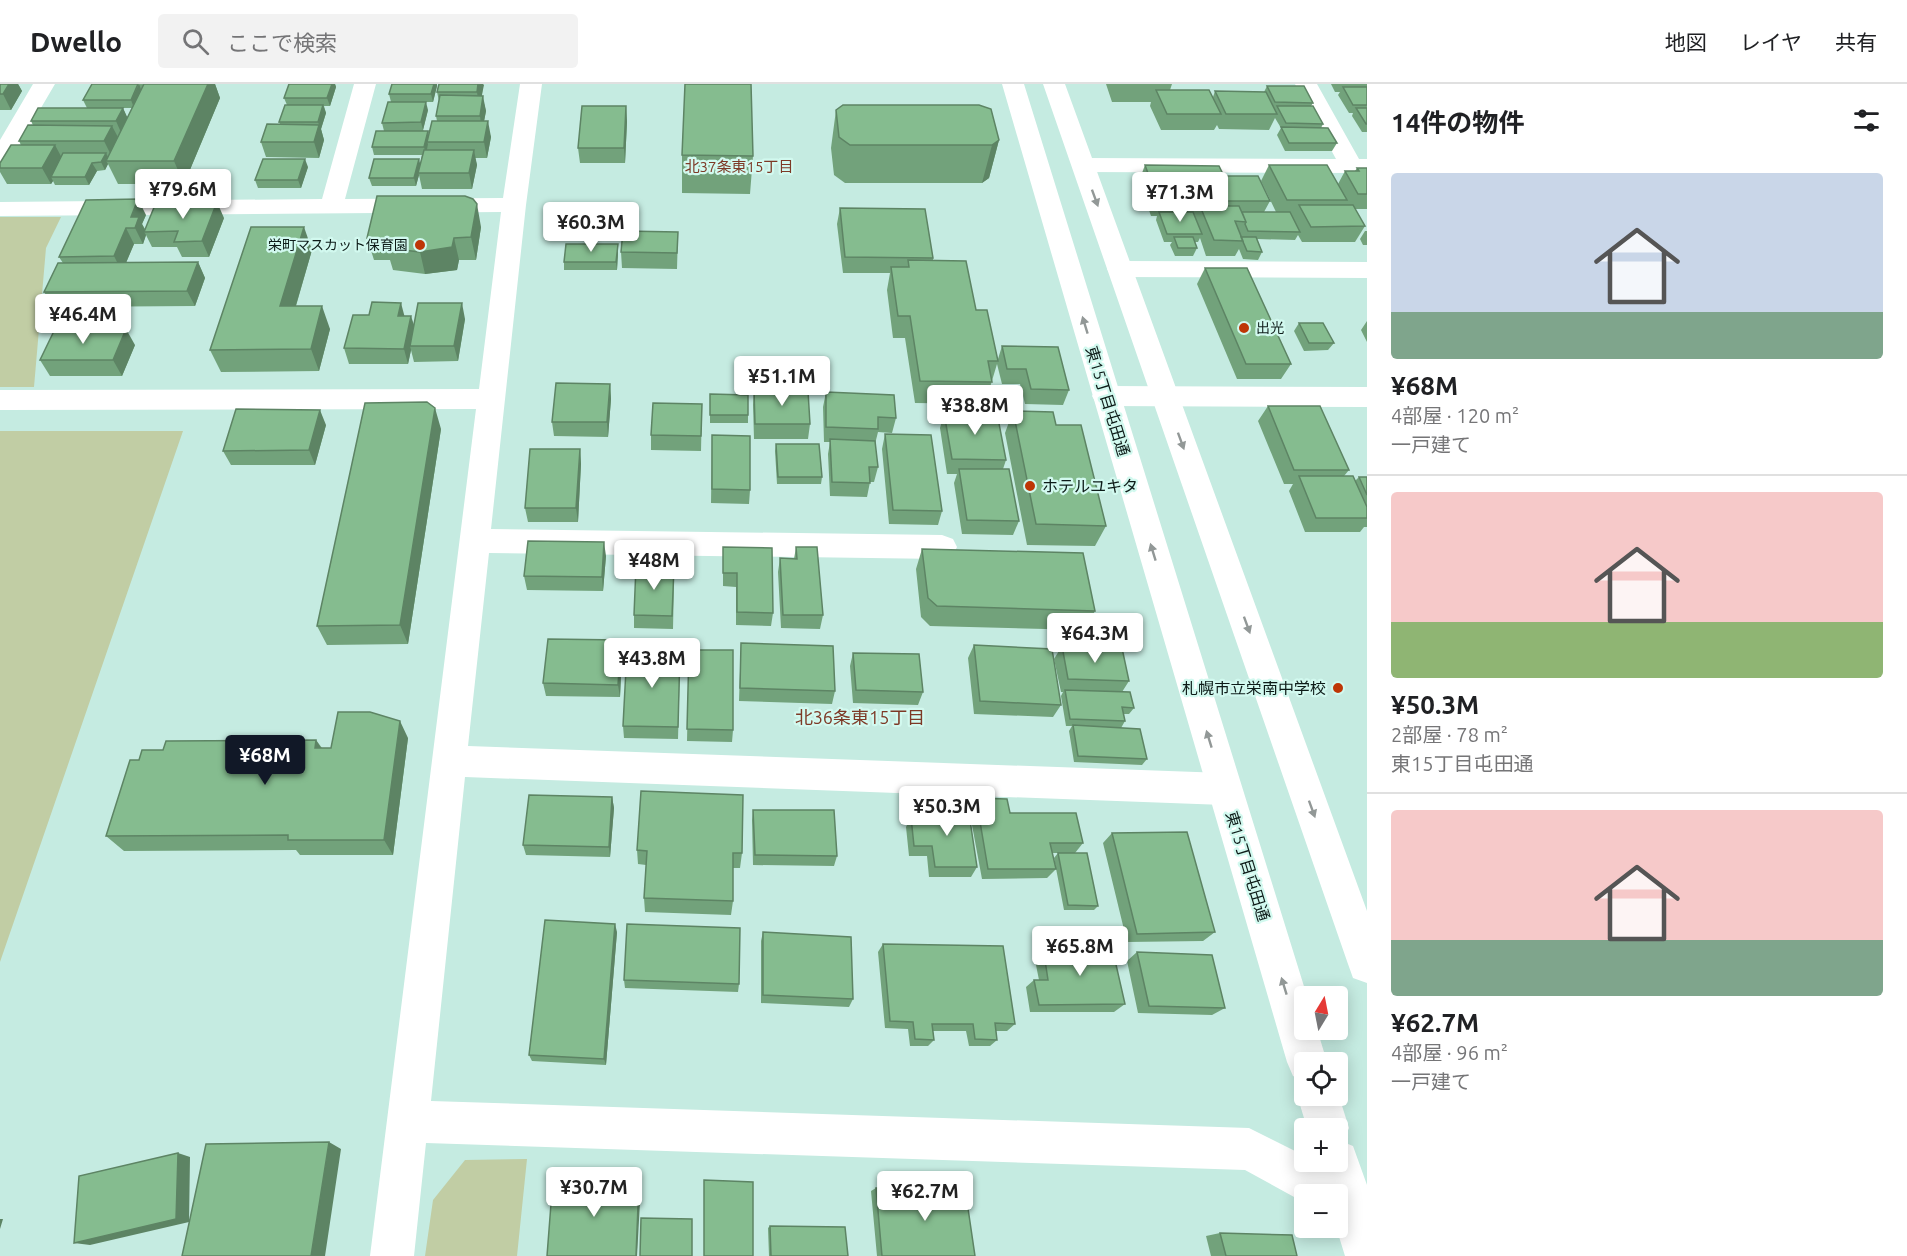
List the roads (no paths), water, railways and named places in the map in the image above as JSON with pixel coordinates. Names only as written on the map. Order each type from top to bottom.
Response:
[{"type":"street","points":[[0,159],[44,84]]},
{"type":"street","points":[[331,207],[365,84]]},
{"type":"street","points":[[392,1256],[410,1122],[514,206],[531,84]]},
{"type":"street","name":"東15丁目屯田通","points":[[1013,84],[1304,1052]]},
{"type":"street","points":[[1054,84],[1367,963]]},
{"type":"street","points":[[1306,84],[1359,166]]},
{"type":"street","points":[[1083,165],[1359,166]]},
{"type":"street","points":[[0,209],[514,206]]},
{"type":"street","points":[[1120,269],[1367,270]]},
{"type":"street","points":[[1106,396],[1367,397]]},
{"type":"street","points":[[0,400],[493,399]]},
{"type":"street","points":[[477,541],[942,547]]},
{"type":"street","points":[[451,761],[1224,789]]},
{"type":"street","points":[[410,1122],[1249,1149],[1313,1184]]},
{"type":"street","points":[[1348,1206],[1367,1256]]},
{"type":"place","name":"栄町マスカット保育園","points":[[420,245]]},
{"type":"place","name":"出光","points":[[1244,328]]},
{"type":"place","name":"ホテルユキタ","points":[[1030,486]]},
{"type":"place","name":"札幌市立栄南中学校","points":[[1338,688]]},
{"type":"district","name":"北37条東15丁目","points":[[739,166]]},
{"type":"district","name":"北36条東15丁目","points":[[860,717]]}]
